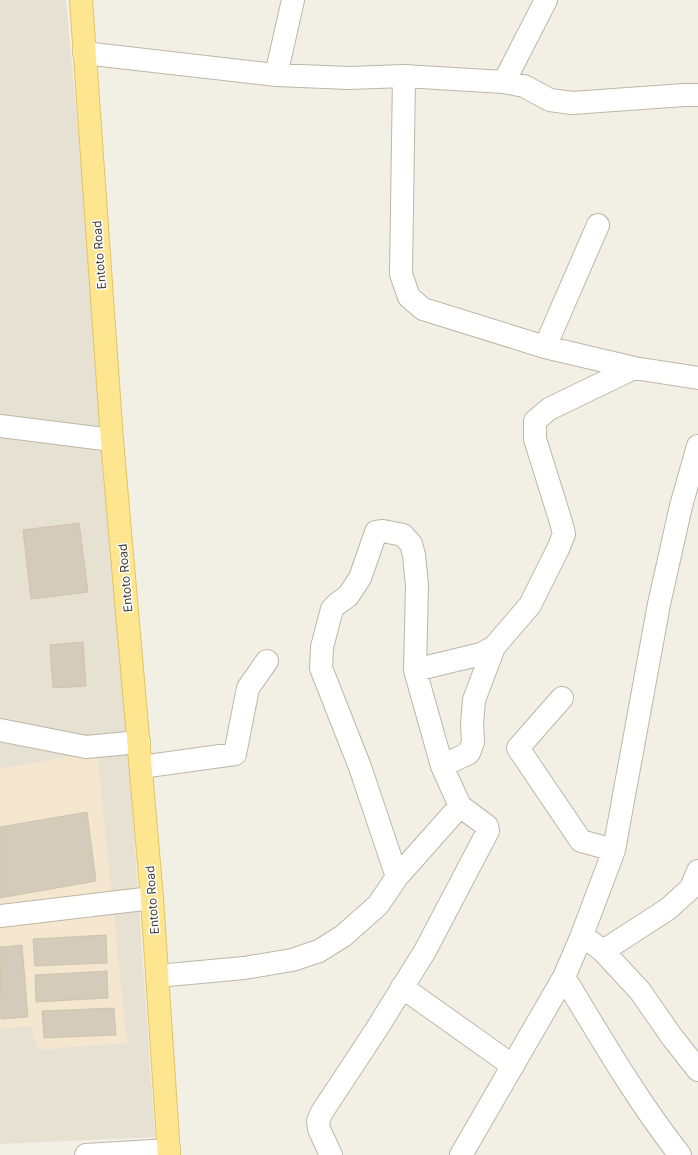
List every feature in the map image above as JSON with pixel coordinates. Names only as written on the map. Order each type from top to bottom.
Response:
[{"type":"main road","name":"Entoto Road","points":[[81,0],[112,440],[152,898],[156,976],[169,1152]]},
{"type":"street","points":[[276,75],[293,0]]},
{"type":"street","points":[[504,82],[546,0]]},
{"type":"street","points":[[84,53],[276,75],[349,78],[404,76],[504,82],[524,86],[550,100],[572,103],[698,95]]},
{"type":"street","points":[[404,76],[401,274],[409,297],[424,309],[545,347],[634,368],[698,378]]},
{"type":"street","points":[[545,347],[598,225]]},
{"type":"street","points":[[442,766],[469,753],[473,742],[472,724],[474,700],[494,647],[530,605],[564,534],[535,439],[535,421],[549,409],[634,368]]},
{"type":"street","points":[[0,426],[112,440]]},
{"type":"street","points":[[461,1155],[564,977],[582,935],[614,850],[659,604],[689,511],[698,446]]},
{"type":"street","points":[[331,1155],[319,1129],[318,1121],[322,1112],[376,1030],[425,950],[488,831],[487,826],[460,806],[442,766],[415,670],[417,585],[414,555],[411,544],[403,535],[384,531],[376,532],[360,578],[348,596],[332,609],[322,647],[321,668],[360,767],[397,877]]},
{"type":"street","points":[[415,670],[481,654],[494,647]]},
{"type":"street","points":[[141,766],[235,754],[248,688],[267,661]]},
{"type":"street","points":[[562,698],[518,748],[580,841],[614,850]]},
{"type":"street","points":[[0,730],[86,747],[139,742]]},
{"type":"street","points":[[156,976],[251,967],[292,960],[319,951],[343,936],[378,905],[397,877],[460,806]]},
{"type":"street","points":[[603,950],[668,909],[691,888],[698,871]]},
{"type":"street","points":[[0,916],[152,898]]},
{"type":"street","points":[[582,935],[603,950],[640,991],[672,1037],[698,1070]]},
{"type":"street","points":[[564,977],[657,1127],[680,1155]]},
{"type":"street","points":[[402,987],[513,1066]]},
{"type":"street","points":[[86,1155],[169,1152]]},
{"type":"shaded area","points":[[0,0],[66,0],[108,459],[155,1137],[0,1144]]},
{"type":"shaded area","points":[[97,751],[127,1043],[39,1050],[30,1026],[0,1029],[0,769]]},
{"type":"building","points":[[79,523],[88,592],[31,599],[23,530]]},
{"type":"building","points":[[83,642],[86,686],[53,688],[50,645]]},
{"type":"building","points":[[87,812],[96,881],[0,898],[0,827]]},
{"type":"building","points":[[106,935],[107,963],[35,966],[33,939]]},
{"type":"building","points":[[22,945],[28,1017],[1,1019],[0,947]]},
{"type":"building","points":[[107,971],[108,998],[36,1002],[35,975]]},
{"type":"building","points":[[114,1008],[116,1035],[44,1038],[42,1011]]}]
